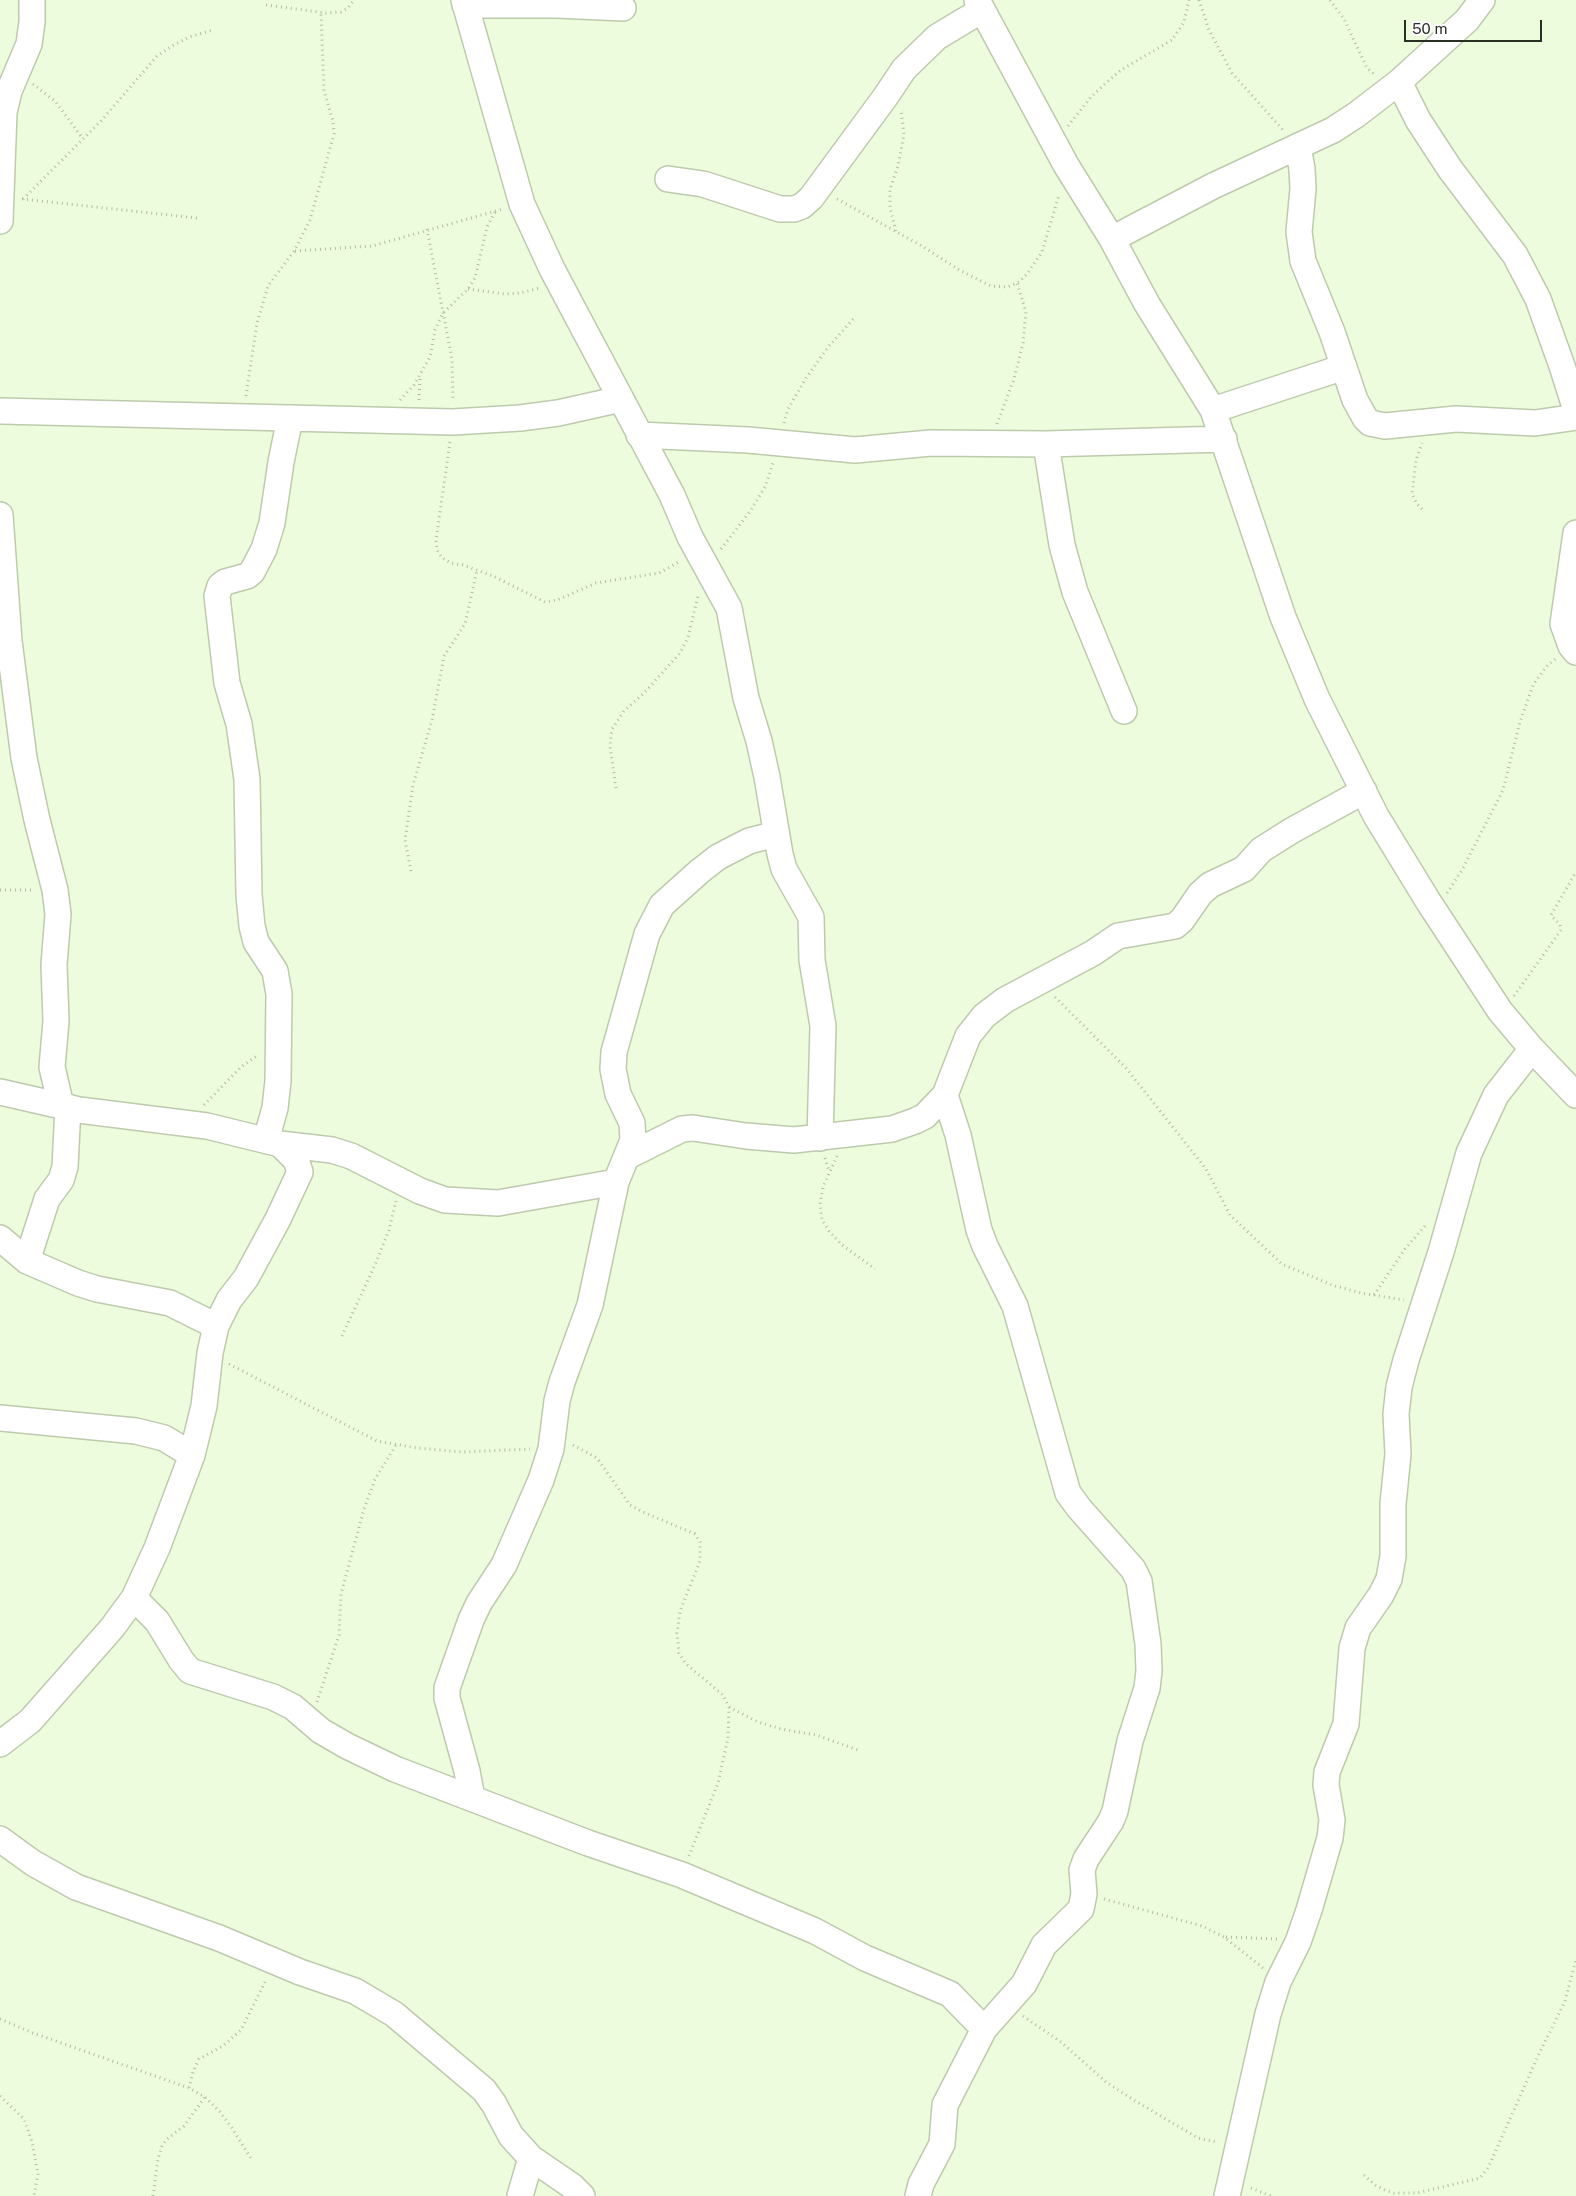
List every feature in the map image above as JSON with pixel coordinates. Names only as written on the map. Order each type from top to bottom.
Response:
[{"type":"street","points":[[0,221],[12,197],[4,112],[9,91],[29,44],[32,0]]},
{"type":"street","points":[[1112,238],[1348,120],[1394,85],[1467,20],[1482,0]]},
{"type":"street","points":[[623,8],[464,2],[522,204],[560,283],[672,495],[703,561],[729,608],[737,656],[746,698],[759,741],[784,869],[811,917],[812,960],[824,1026],[820,1138]]},
{"type":"street","points":[[668,180],[703,184],[780,209],[802,206],[818,188],[904,69],[937,37],[979,5],[1060,155],[1112,238],[1148,304],[1213,410],[1283,617],[1316,699],[1376,816],[1434,911],[1500,1011],[1532,1049],[1576,1094]]},
{"type":"street","points":[[1394,85],[1444,161],[1515,255],[1528,279],[1559,357],[1576,410]]},
{"type":"street","points":[[1298,146],[1302,169],[1299,232],[1303,261],[1355,400],[1370,424],[1385,426],[1430,421],[1478,420],[1535,423],[1576,417]]},
{"type":"street","points":[[1213,410],[1344,367]]},
{"type":"street","points":[[0,411],[453,422],[520,418],[558,413],[621,399]]},
{"type":"street","points":[[273,1142],[279,1040],[279,994],[275,971],[256,942],[252,926],[249,895],[247,779],[239,724],[227,683],[217,596],[220,586],[225,582],[247,576],[252,572],[264,549],[272,523],[290,418]]},
{"type":"street","points":[[639,435],[779,442],[855,450],[931,443],[1046,444],[1224,439]]},
{"type":"street","points":[[1046,444],[1062,545],[1075,592],[1124,711]]},
{"type":"street","points":[[0,515],[9,641],[24,758],[37,820],[56,890],[58,914],[54,965],[56,1021],[52,1067],[65,1106],[68,1142],[65,1167],[61,1180],[47,1199],[27,1261]]},
{"type":"street","points":[[1574,649],[1563,624],[1576,533]]},
{"type":"street","points":[[628,1156],[682,1129],[693,1128],[771,1138],[820,1138],[892,1129],[915,1121],[925,1116],[945,1095],[968,1036],[984,1016],[1005,1000],[1038,980],[1094,953],[1118,936],[1176,926],[1200,894],[1210,885],[1244,869],[1261,850],[1291,831],[1364,791]]},
{"type":"street","points":[[472,1798],[446,1688],[471,1620],[479,1603],[504,1564],[541,1480],[551,1442],[562,1382],[590,1305],[616,1182],[628,1156],[634,1132],[615,1082],[613,1069],[614,1052],[648,934],[662,905],[700,871],[718,857],[749,841],[776,834]]},
{"type":"street","points":[[1227,2196],[1240,2146],[1268,2014],[1278,1982],[1298,1942],[1310,1910],[1330,1838],[1332,1820],[1327,1779],[1346,1724],[1352,1648],[1358,1628],[1381,1595],[1389,1579],[1394,1556],[1393,1504],[1398,1454],[1396,1414],[1399,1387],[1469,1153],[1496,1095],[1532,1049]]},
{"type":"street","points":[[0,1092],[65,1106],[186,1123],[273,1142],[332,1150],[351,1156],[445,1200],[479,1204],[498,1203],[616,1182]]},
{"type":"street","points":[[918,2196],[942,2144],[945,2106],[984,2029],[1024,1984],[1044,1945],[1080,1909],[1084,1894],[1082,1870],[1086,1859],[1111,1821],[1115,1811],[1130,1741],[1147,1688],[1148,1644],[1139,1580],[1133,1569],[1068,1493],[1015,1306],[979,1230],[958,1135],[945,1095]]},
{"type":"street","points":[[0,1744],[30,1721],[112,1628],[134,1598],[157,1548],[192,1456],[204,1406],[210,1354],[216,1326],[229,1300],[246,1278],[300,1172],[296,1160],[273,1142]]},
{"type":"street","points":[[0,1238],[27,1261],[78,1283],[97,1289],[170,1303],[216,1326]]},
{"type":"street","points":[[0,1418],[136,1431],[164,1438],[192,1456]]},
{"type":"street","points":[[134,1598],[157,1621],[190,1671],[273,1697],[293,1707],[312,1723],[347,1746],[395,1769],[588,1843],[682,1875],[815,1932],[865,1958],[950,1994],[984,2029]]},
{"type":"street","points":[[2,1846],[76,1887],[219,1938],[355,1991],[394,2014],[484,2090],[494,2104],[511,2136],[531,2158],[572,2186],[582,2196]]},
{"type":"street","points":[[520,2196],[531,2158]]},
{"type":"path","points":[[266,5],[321,12],[341,12],[348,8],[354,0]]},
{"type":"path","points":[[818,188],[896,231],[961,271],[991,286],[1008,287],[1017,283],[1027,274],[1042,252],[1056,209],[1060,155],[1078,113],[1106,83],[1122,70],[1172,40],[1184,22],[1189,0]]},
{"type":"path","points":[[1199,0],[1210,30],[1232,73],[1298,146]]},
{"type":"path","points":[[1330,0],[1344,19],[1368,68],[1394,85]]},
{"type":"path","points":[[246,417],[246,395],[257,323],[268,286],[294,251],[310,220],[334,134],[333,121],[324,85],[321,12]]},
{"type":"path","points":[[12,197],[83,139],[157,56],[189,37],[213,30]]},
{"type":"path","points":[[21,62],[33,84],[55,101],[83,139]]},
{"type":"path","points":[[896,82],[904,125],[900,159],[890,189],[890,208],[896,231]]},
{"type":"path","points":[[12,197],[197,218]]},
{"type":"path","points":[[294,251],[372,246],[522,204]]},
{"type":"path","points":[[378,420],[406,394],[420,376],[430,357],[435,330],[443,313],[468,289],[475,278],[487,227],[496,212]]},
{"type":"path","points":[[428,229],[452,359],[453,422],[437,524],[437,550],[442,558],[451,563],[477,570],[535,599],[551,602],[596,583],[659,573],[703,561],[720,550],[751,510],[765,487],[786,413],[806,378],[829,346],[856,317]]},
{"type":"path","points":[[468,289],[505,294],[520,293],[560,283]]},
{"type":"path","points":[[989,444],[1014,380],[1023,343],[1026,312],[1017,283]]},
{"type":"path","points":[[418,404],[420,376]]},
{"type":"path","points":[[1422,509],[1412,494],[1418,454],[1430,421]]},
{"type":"path","points":[[616,788],[610,746],[612,729],[624,712],[680,653],[694,618],[703,561]]},
{"type":"path","points":[[411,871],[405,840],[413,785],[432,720],[444,656],[464,624],[477,570]]},
{"type":"path","points":[[1434,911],[1462,870],[1503,790],[1520,722],[1533,685],[1546,667],[1574,649]]},
{"type":"path","points":[[1500,1011],[1519,991],[1528,974],[1561,930],[1560,925],[1552,915],[1576,872]]},
{"type":"path","points":[[0,890],[56,890]]},
{"type":"path","points":[[1038,980],[1126,1068],[1206,1169],[1230,1215],[1282,1264],[1332,1285],[1425,1304]]},
{"type":"path","points":[[186,1123],[241,1067],[279,1040]]},
{"type":"path","points":[[847,1135],[823,1188],[820,1204],[822,1220],[842,1246],[875,1269]]},
{"type":"path","points":[[342,1336],[365,1290],[389,1230],[394,1213],[399,1180]]},
{"type":"path","points":[[1374,1295],[1405,1248],[1427,1223]]},
{"type":"path","points":[[210,1354],[378,1441],[417,1448],[462,1452],[551,1442],[590,1452],[597,1458],[630,1504],[643,1512],[695,1534],[700,1542],[700,1562],[680,1612],[677,1633],[679,1653],[686,1664],[723,1696],[729,1707],[728,1738],[718,1783],[682,1875]]},
{"type":"path","points":[[312,1723],[339,1635],[341,1594],[364,1509],[375,1478],[396,1444]]},
{"type":"path","points":[[729,1707],[758,1722],[781,1729],[816,1735],[861,1751]]},
{"type":"path","points":[[1084,1894],[1202,1926],[1224,1937],[1278,1982]]},
{"type":"path","points":[[1224,1937],[1272,1938],[1298,1942]]},
{"type":"path","points":[[1364,2175],[1375,2185],[1394,2193],[1417,2193],[1480,2178],[1488,2168],[1538,2056],[1566,2001],[1576,1960]]},
{"type":"path","points":[[189,2088],[199,2059],[224,2046],[241,2030],[275,1961]]},
{"type":"path","points":[[1007,2004],[1061,2042],[1106,2082],[1166,2121],[1198,2138],[1240,2146]]},
{"type":"path","points":[[0,2019],[33,2033],[189,2088],[205,2097],[232,2128],[252,2160]]},
{"type":"path","points":[[0,2096],[24,2119],[30,2134],[38,2174],[34,2196]]},
{"type":"path","points":[[153,2196],[158,2159],[162,2146],[167,2139],[184,2126],[205,2097]]}]
